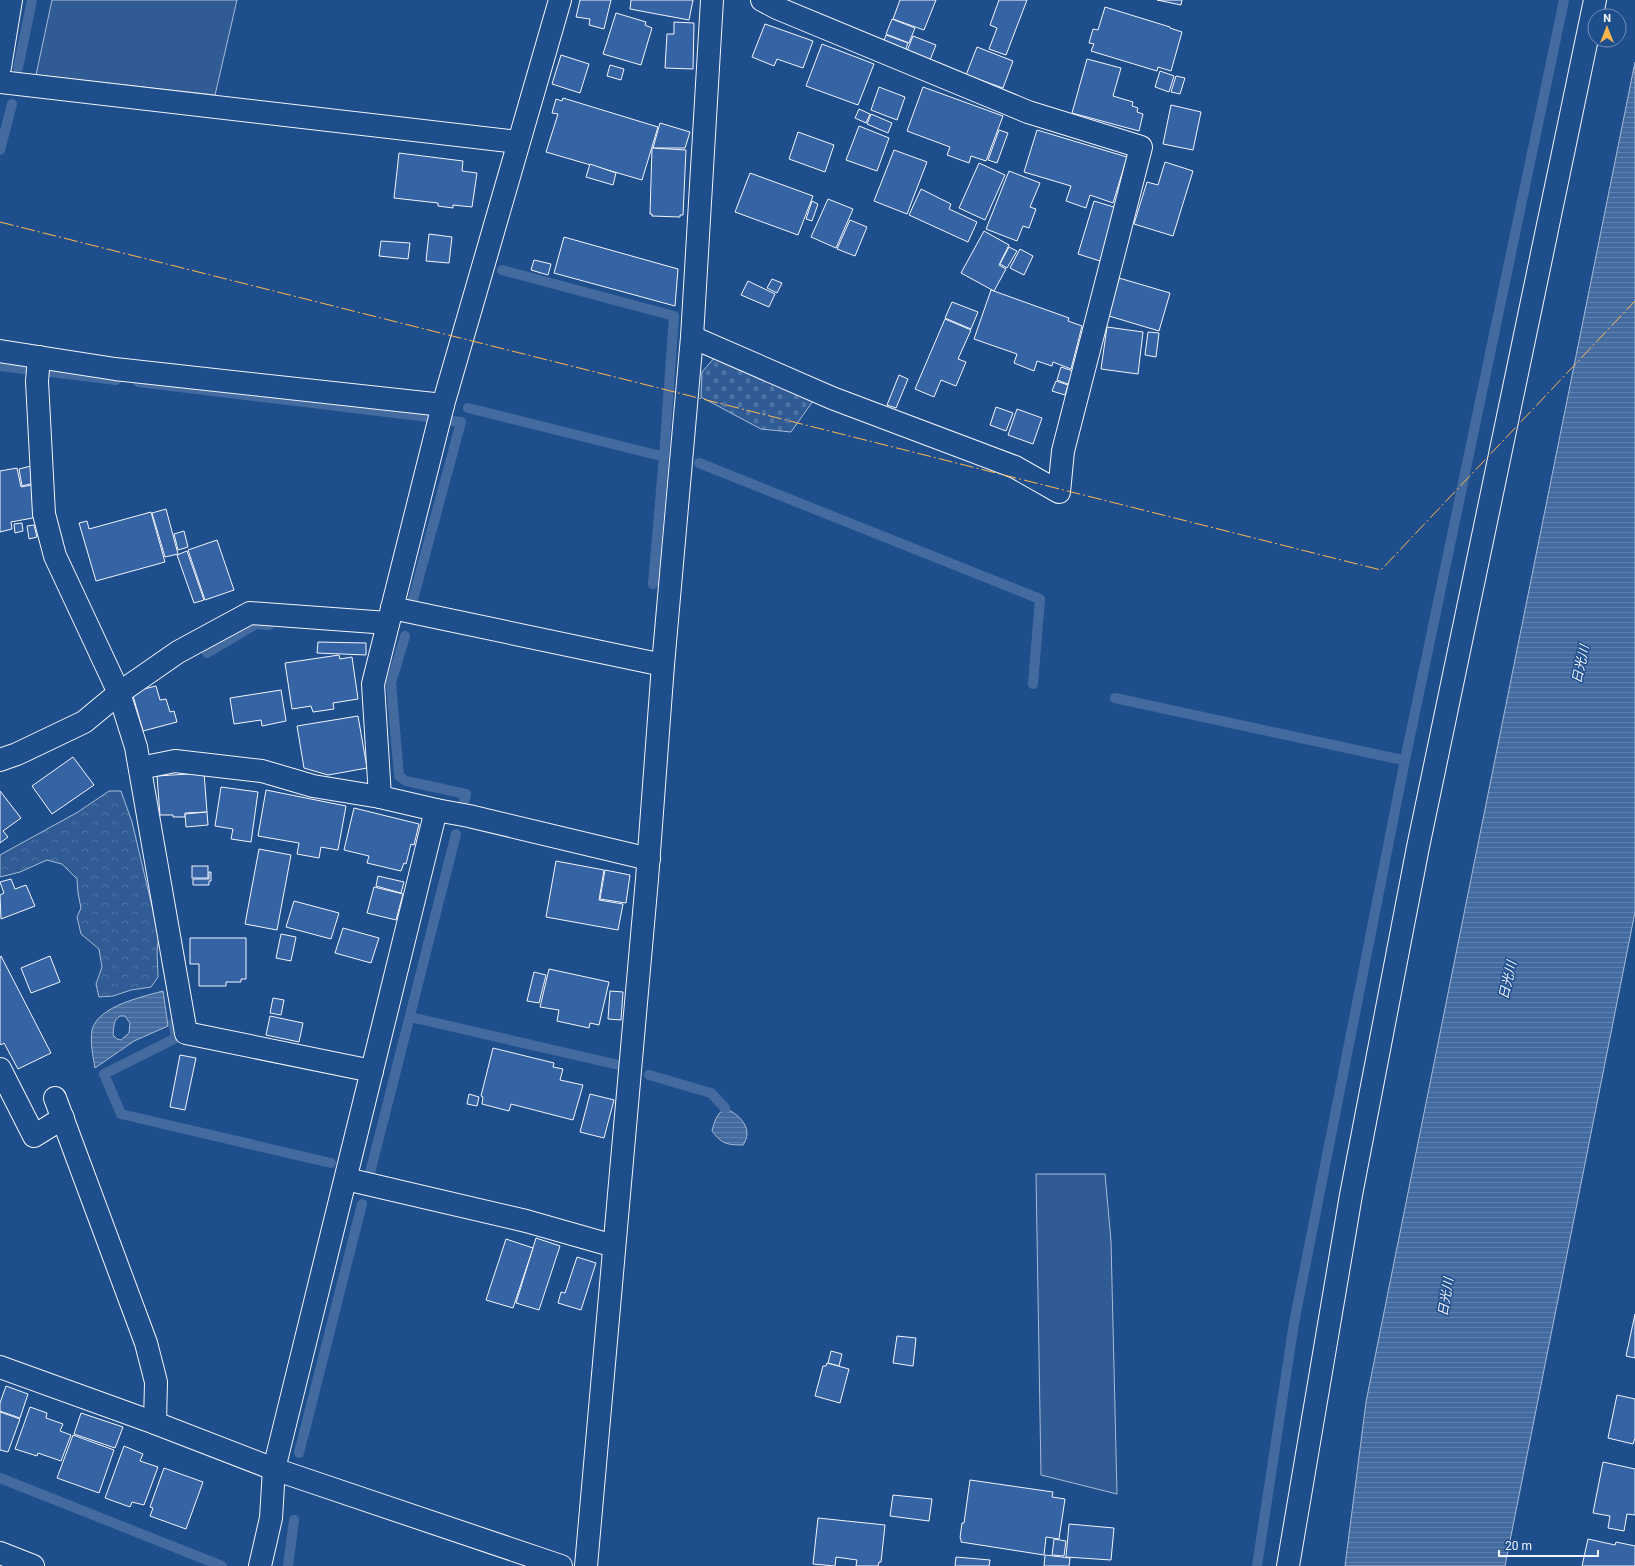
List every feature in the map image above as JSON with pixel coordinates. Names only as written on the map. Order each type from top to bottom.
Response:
[{"type":"street","points":[[0,67],[11,0]]},
{"type":"street","points":[[380,797],[373,684],[443,404],[560,0]]},
{"type":"street","points":[[586,1566],[649,859],[663,665],[692,337],[712,0]]},
{"type":"street","points":[[692,337],[832,398],[1015,467],[1059,492],[1063,451],[1141,147],[1028,112],[777,8],[762,0]]},
{"type":"street","points":[[1288,1566],[1351,1195],[1418,847],[1596,0]]},
{"type":"street","points":[[0,82],[518,142]]},
{"type":"street","points":[[0,351],[115,369],[443,404]]},
{"type":"street","points":[[39,357],[37,381],[44,514],[55,556],[119,693],[136,747],[186,1033],[372,1071]]},
{"type":"street","points":[[0,760],[17,754],[84,722],[119,693],[178,652],[250,613],[390,616],[663,665]]},
{"type":"street","points":[[140,768],[175,761],[262,772],[313,786],[380,797],[469,816],[649,859]]},
{"type":"street","points":[[260,1566],[271,1518],[274,1469],[436,810]]},
{"type":"street","points":[[0,1069],[34,1136],[59,1108],[146,1343],[156,1382],[155,1423]]},
{"type":"street","points":[[346,1179],[526,1221],[614,1246]]},
{"type":"street","points":[[0,1367],[155,1423],[274,1469],[561,1566]]},
{"type":"street","points":[[0,1553],[32,1566]]},
{"type":"shaded area","points":[[52,0],[237,0],[215,95],[36,75]]},
{"type":"shaded area","points":[[1036,1174],[1105,1174],[1111,1241],[1117,1494],[1041,1475]]},
{"type":"green space","points":[[716,356],[813,401],[791,432],[761,429],[701,397],[702,372]]},
{"type":"green space","points":[[109,791],[121,791],[132,822],[159,936],[157,950],[158,977],[151,987],[131,990],[113,996],[99,997],[96,984],[102,967],[99,949],[81,934],[77,917],[81,908],[77,879],[62,864],[47,860],[20,872],[0,877],[0,855],[78,812]]},
{"type":"water","name":"日光川","points":[[1635,62],[1635,912],[1505,1566],[1345,1566],[1366,1402]]},
{"type":"water","points":[[163,991],[168,1026],[134,1041],[95,1068],[91,1039],[92,1030],[96,1022],[103,1015],[122,1004]],"holes":[[[120,1016],[125,1016],[130,1023],[129,1033],[121,1040],[117,1039],[113,1035],[115,1022]]]},
{"type":"water","points":[[725,1108],[736,1114],[744,1123],[747,1133],[743,1145],[725,1143],[712,1131],[716,1118]]},
{"type":"building","points":[[580,0],[611,0],[604,29],[589,25],[590,19],[576,17]]},
{"type":"building","points":[[631,0],[693,0],[689,20],[630,9]]},
{"type":"building","points":[[900,0],[936,0],[924,30],[893,19]]},
{"type":"building","points":[[999,0],[1027,0],[1006,55],[989,49],[997,28],[990,25]]},
{"type":"building","points":[[1157,0],[1182,0],[1181,5]]},
{"type":"building","points":[[1105,7],[1182,32],[1171,71],[1158,67],[1157,71],[1091,51],[1094,44],[1089,43],[1093,29],[1098,30]]},
{"type":"building","points":[[616,13],[646,22],[645,25],[652,28],[641,65],[603,54]]},
{"type":"building","points":[[892,19],[915,28],[909,43],[886,34]]},
{"type":"building","points":[[674,22],[694,23],[693,69],[665,68],[667,34],[674,34]]},
{"type":"building","points":[[765,24],[813,41],[803,68],[777,59],[774,66],[752,57]]},
{"type":"building","points":[[886,35],[908,43],[905,51],[883,43]]},
{"type":"building","points":[[913,36],[936,45],[930,60],[907,51]]},
{"type":"building","points":[[822,44],[874,64],[858,105],[806,86]]},
{"type":"building","points":[[977,47],[1013,61],[1003,88],[966,75]]},
{"type":"building","points":[[561,55],[589,64],[580,93],[552,84]]},
{"type":"building","points":[[1087,59],[1121,68],[1113,96],[1133,102],[1132,106],[1138,108],[1137,112],[1143,114],[1139,131],[1072,113]]},
{"type":"building","points":[[610,65],[624,69],[621,80],[607,76]]},
{"type":"building","points":[[1160,71],[1174,76],[1169,92],[1155,87]]},
{"type":"building","points":[[1176,76],[1185,78],[1180,94],[1171,92]]},
{"type":"building","points":[[879,87],[905,97],[897,120],[871,110]]},
{"type":"building","points":[[923,87],[1003,116],[986,161],[971,156],[969,163],[947,155],[950,147],[907,131]]},
{"type":"building","points":[[563,98],[658,127],[642,180],[546,152],[558,114],[552,113],[556,99],[562,101]]},
{"type":"building","points":[[1171,105],[1201,112],[1193,150],[1163,144]]},
{"type":"building","points":[[859,109],[870,114],[866,123],[855,118]]},
{"type":"building","points":[[871,114],[892,123],[888,133],[867,124]]},
{"type":"building","points":[[660,123],[690,132],[685,148],[653,148]]},
{"type":"building","points":[[859,126],[889,138],[877,171],[846,160]]},
{"type":"building","points":[[999,130],[1008,133],[997,163],[988,160]]},
{"type":"building","points":[[1037,130],[1127,157],[1113,203],[1090,195],[1086,208],[1066,201],[1071,186],[1024,172]]},
{"type":"building","points":[[798,132],[834,145],[825,172],[789,159]]},
{"type":"building","points":[[652,148],[686,150],[683,215],[680,215],[680,217],[652,216],[652,214],[650,214]]},
{"type":"building","points":[[894,150],[927,162],[907,214],[874,201]]},
{"type":"building","points":[[399,153],[463,161],[462,171],[477,173],[472,207],[453,205],[453,208],[438,206],[438,203],[394,198]]},
{"type":"building","points":[[1165,162],[1193,171],[1173,236],[1134,224],[1147,182],[1158,185]]},
{"type":"building","points":[[979,163],[1005,175],[985,220],[959,208]]},
{"type":"building","points":[[590,164],[616,173],[613,185],[586,177]]},
{"type":"building","points":[[1009,171],[1040,183],[1030,207],[1036,209],[1029,228],[1023,226],[1017,241],[986,229]]},
{"type":"building","points":[[750,173],[813,196],[798,235],[735,212]]},
{"type":"building","points":[[921,189],[951,204],[949,209],[977,222],[968,242],[909,215]]},
{"type":"building","points":[[828,199],[853,209],[836,248],[811,237]]},
{"type":"building","points":[[812,201],[818,204],[812,221],[806,219]]},
{"type":"building","points":[[1094,201],[1117,208],[1100,261],[1078,254]]},
{"type":"building","points":[[850,220],[867,227],[855,256],[837,249]]},
{"type":"building","points":[[984,231],[1009,245],[999,265],[1006,269],[994,291],[961,273]]},
{"type":"building","points":[[429,234],[452,237],[449,263],[426,261]]},
{"type":"building","points":[[564,237],[678,269],[675,306],[554,273]]},
{"type":"building","points":[[381,241],[410,243],[408,259],[379,256]]},
{"type":"building","points":[[1009,247],[1017,251],[1007,268],[1000,264]]},
{"type":"building","points":[[1020,249],[1033,256],[1024,275],[1010,268]]},
{"type":"building","points":[[534,260],[551,264],[548,275],[531,270]]},
{"type":"building","points":[[1119,278],[1170,293],[1159,331],[1109,316]]},
{"type":"building","points":[[772,279],[782,283],[777,293],[767,288]]},
{"type":"building","points":[[748,281],[775,294],[769,307],[741,295]]},
{"type":"building","points":[[991,290],[1069,318],[1068,321],[1082,326],[1071,369],[1053,362],[1052,366],[1037,361],[1034,371],[1014,363],[1017,354],[974,339]]},
{"type":"building","points":[[952,302],[978,312],[971,329],[945,318]]},
{"type":"building","points":[[945,319],[971,330],[958,359],[966,362],[956,386],[941,380],[934,397],[915,389]]},
{"type":"building","points":[[1107,327],[1143,332],[1138,374],[1101,369]]},
{"type":"building","points":[[1148,332],[1159,333],[1156,357],[1145,355]]},
{"type":"building","points":[[1061,367],[1073,371],[1068,384],[1057,380]]},
{"type":"building","points":[[899,375],[908,379],[896,408],[887,405]]},
{"type":"building","points":[[1056,381],[1068,385],[1065,395],[1052,391]]},
{"type":"building","points":[[996,407],[1013,413],[1006,431],[990,425]]},
{"type":"building","points":[[1017,409],[1042,418],[1033,444],[1008,435]]},
{"type":"building","points":[[31,466],[34,483],[22,486],[19,469]]},
{"type":"building","points":[[17,468],[21,487],[32,485],[38,517],[11,522],[12,529],[0,532],[0,471]]},
{"type":"building","points":[[166,509],[178,554],[165,557],[152,513]]},
{"type":"building","points":[[151,512],[165,562],[96,581],[79,523],[87,521],[89,529]]},
{"type":"building","points":[[22,523],[23,531],[15,533],[14,524]]},
{"type":"building","points":[[34,525],[37,537],[29,539],[27,526]]},
{"type":"building","points":[[184,531],[188,547],[178,550],[174,534]]},
{"type":"building","points":[[217,540],[234,590],[205,600],[188,550]]},
{"type":"building","points":[[187,551],[204,600],[194,603],[177,555]]},
{"type":"building","points":[[318,642],[366,643],[366,655],[317,653]]},
{"type":"building","points":[[339,655],[340,659],[352,657],[358,699],[333,703],[334,709],[313,712],[311,706],[292,709],[285,663]]},
{"type":"building","points":[[156,686],[160,700],[166,699],[170,712],[174,711],[177,722],[143,731],[132,692]]},
{"type":"building","points":[[281,690],[286,721],[262,726],[261,720],[234,724],[230,698]]},
{"type":"building","points":[[358,716],[367,768],[328,775],[304,768],[297,726]]},
{"type":"building","points":[[73,757],[94,785],[52,814],[32,786]]},
{"type":"building","points":[[204,773],[207,812],[185,813],[185,817],[160,815],[157,776]]},
{"type":"building","points":[[221,787],[258,792],[251,842],[231,839],[233,829],[215,826]]},
{"type":"building","points":[[266,790],[346,806],[338,850],[321,847],[319,858],[297,854],[299,843],[258,836]]},
{"type":"building","points":[[0,791],[21,818],[3,831],[8,837],[0,843]]},
{"type":"building","points":[[354,808],[419,824],[414,845],[411,844],[406,864],[404,863],[401,871],[367,863],[369,856],[344,850]]},
{"type":"building","points":[[207,812],[208,825],[186,827],[185,814]]},
{"type":"building","points":[[259,849],[291,855],[277,930],[245,924]]},
{"type":"building","points":[[556,861],[604,870],[599,900],[623,904],[618,930],[546,917]]},
{"type":"building","points":[[192,866],[208,866],[208,878],[192,878]]},
{"type":"building","points":[[605,870],[630,875],[626,903],[600,899]]},
{"type":"building","points":[[209,872],[211,872],[211,881],[209,881],[209,885],[193,885],[193,879],[209,879]]},
{"type":"building","points":[[378,876],[404,882],[401,893],[376,886]]},
{"type":"building","points":[[11,879],[15,889],[26,885],[35,906],[1,919],[0,895],[4,893],[0,882]]},
{"type":"building","points":[[374,887],[403,894],[396,920],[367,913]]},
{"type":"building","points":[[294,901],[339,913],[331,939],[286,927]]},
{"type":"building","points":[[343,928],[379,938],[371,963],[335,953]]},
{"type":"building","points":[[281,934],[296,937],[291,961],[276,958]]},
{"type":"building","points":[[190,938],[246,938],[246,979],[241,979],[241,982],[226,982],[226,986],[199,986],[199,964],[190,964]]},
{"type":"building","points":[[1,956],[51,1053],[18,1069],[4,1043],[1,1045],[0,1043]]},
{"type":"building","points":[[50,956],[60,982],[31,993],[21,968]]},
{"type":"building","points":[[549,969],[609,982],[599,1025],[590,1023],[589,1028],[557,1021],[559,1010],[540,1007]]},
{"type":"building","points":[[534,972],[546,975],[539,1003],[527,1001]]},
{"type":"building","points":[[610,991],[623,992],[621,1020],[608,1019]]},
{"type":"building","points":[[273,998],[284,1000],[281,1015],[270,1013]]},
{"type":"building","points":[[270,1016],[303,1023],[299,1042],[266,1035]]},
{"type":"building","points":[[493,1048],[554,1063],[553,1067],[563,1069],[560,1080],[583,1085],[573,1120],[511,1104],[509,1111],[482,1104],[483,1097],[481,1096]]},
{"type":"building","points":[[180,1055],[196,1058],[185,1110],[170,1107]]},
{"type":"building","points":[[469,1094],[479,1097],[477,1106],[467,1104]]},
{"type":"building","points":[[590,1094],[614,1100],[604,1138],[580,1132]]},
{"type":"building","points":[[536,1238],[560,1246],[539,1310],[516,1303]]},
{"type":"building","points":[[506,1239],[533,1248],[513,1308],[486,1300]]},
{"type":"building","points":[[577,1257],[596,1263],[581,1310],[558,1303],[561,1292],[565,1293]]},
{"type":"building","points":[[1635,1314],[1635,1358],[1626,1356]]},
{"type":"building","points":[[897,1336],[916,1338],[913,1366],[893,1363]]},
{"type":"building","points":[[831,1351],[842,1354],[839,1366],[828,1363]]},
{"type":"building","points":[[827,1363],[849,1369],[840,1403],[815,1396],[823,1366],[826,1366]]},
{"type":"building","points":[[6,1386],[28,1394],[20,1418],[0,1411],[0,1403]]},
{"type":"building","points":[[1617,1395],[1635,1399],[1635,1438],[1633,1444],[1608,1438]]},
{"type":"building","points":[[30,1407],[47,1413],[46,1418],[63,1424],[60,1431],[71,1435],[61,1461],[38,1453],[37,1456],[15,1449]]},
{"type":"building","points":[[0,1412],[20,1419],[8,1452],[0,1450]]},
{"type":"building","points":[[81,1413],[123,1427],[115,1448],[74,1434]]},
{"type":"building","points":[[73,1435],[114,1450],[99,1493],[57,1478]]},
{"type":"building","points":[[124,1446],[143,1454],[140,1461],[158,1467],[144,1505],[132,1502],[130,1507],[105,1498]]},
{"type":"building","points":[[1603,1462],[1635,1469],[1635,1515],[1627,1514],[1624,1531],[1608,1528],[1610,1516],[1593,1513]]},
{"type":"building","points":[[164,1468],[203,1482],[186,1529],[150,1516],[153,1508],[150,1507]]},
{"type":"building","points":[[970,1480],[1053,1492],[1052,1497],[1065,1499],[1059,1539],[1046,1537],[1044,1555],[961,1542],[960,1538],[962,1523],[964,1523]]},
{"type":"building","points":[[893,1495],[932,1499],[929,1521],[890,1516]]},
{"type":"building","points":[[818,1518],[885,1525],[881,1562],[879,1562],[878,1566],[856,1566],[857,1560],[836,1557],[835,1566],[813,1564]]},
{"type":"building","points":[[1069,1524],[1114,1528],[1111,1560],[1066,1557]]},
{"type":"building","points":[[1054,1539],[1066,1541],[1064,1556],[1052,1555]]},
{"type":"building","points":[[1588,1539],[1615,1545],[1616,1542],[1635,1546],[1635,1566],[1582,1566]]},
{"type":"building","points":[[1045,1555],[1070,1558],[1069,1566],[1044,1566]]},
{"type":"building","points":[[956,1557],[990,1560],[989,1566],[955,1566]]},
{"type":"waterway","points":[[18,68],[32,0]]},
{"type":"waterway","points":[[1257,1566],[1294,1323],[1405,760],[1564,0]]},
{"type":"waterway","points":[[0,150],[12,104]]},
{"type":"waterway","points":[[502,270],[674,316],[653,584]]},
{"type":"waterway","points":[[0,366],[24,369]]},
{"type":"waterway","points":[[51,372],[116,380]]},
{"type":"waterway","points":[[138,382],[428,417]]},
{"type":"waterway","points":[[468,408],[657,455]]},
{"type":"waterway","points":[[412,603],[461,422],[452,421]]},
{"type":"waterway","points":[[699,463],[1040,599],[1033,684]]},
{"type":"waterway","points":[[207,653],[256,624],[269,625]]},
{"type":"waterway","points":[[405,636],[391,683],[399,776],[406,781],[466,794],[464,802]]},
{"type":"waterway","points":[[1115,698],[1398,759]]},
{"type":"waterway","points":[[370,1173],[456,834]]},
{"type":"waterway","points":[[410,1017],[619,1065]]},
{"type":"waterway","points":[[173,1023],[176,1038],[104,1074],[121,1114],[331,1163]]},
{"type":"waterway","points":[[649,1075],[711,1093],[725,1108]]},
{"type":"waterway","points":[[299,1453],[362,1204]]},
{"type":"waterway","points":[[0,1478],[222,1566]]},
{"type":"waterway","points":[[288,1566],[294,1520]]},
{"type":"power","points":[[0,222],[1381,570],[1635,301]]}]
